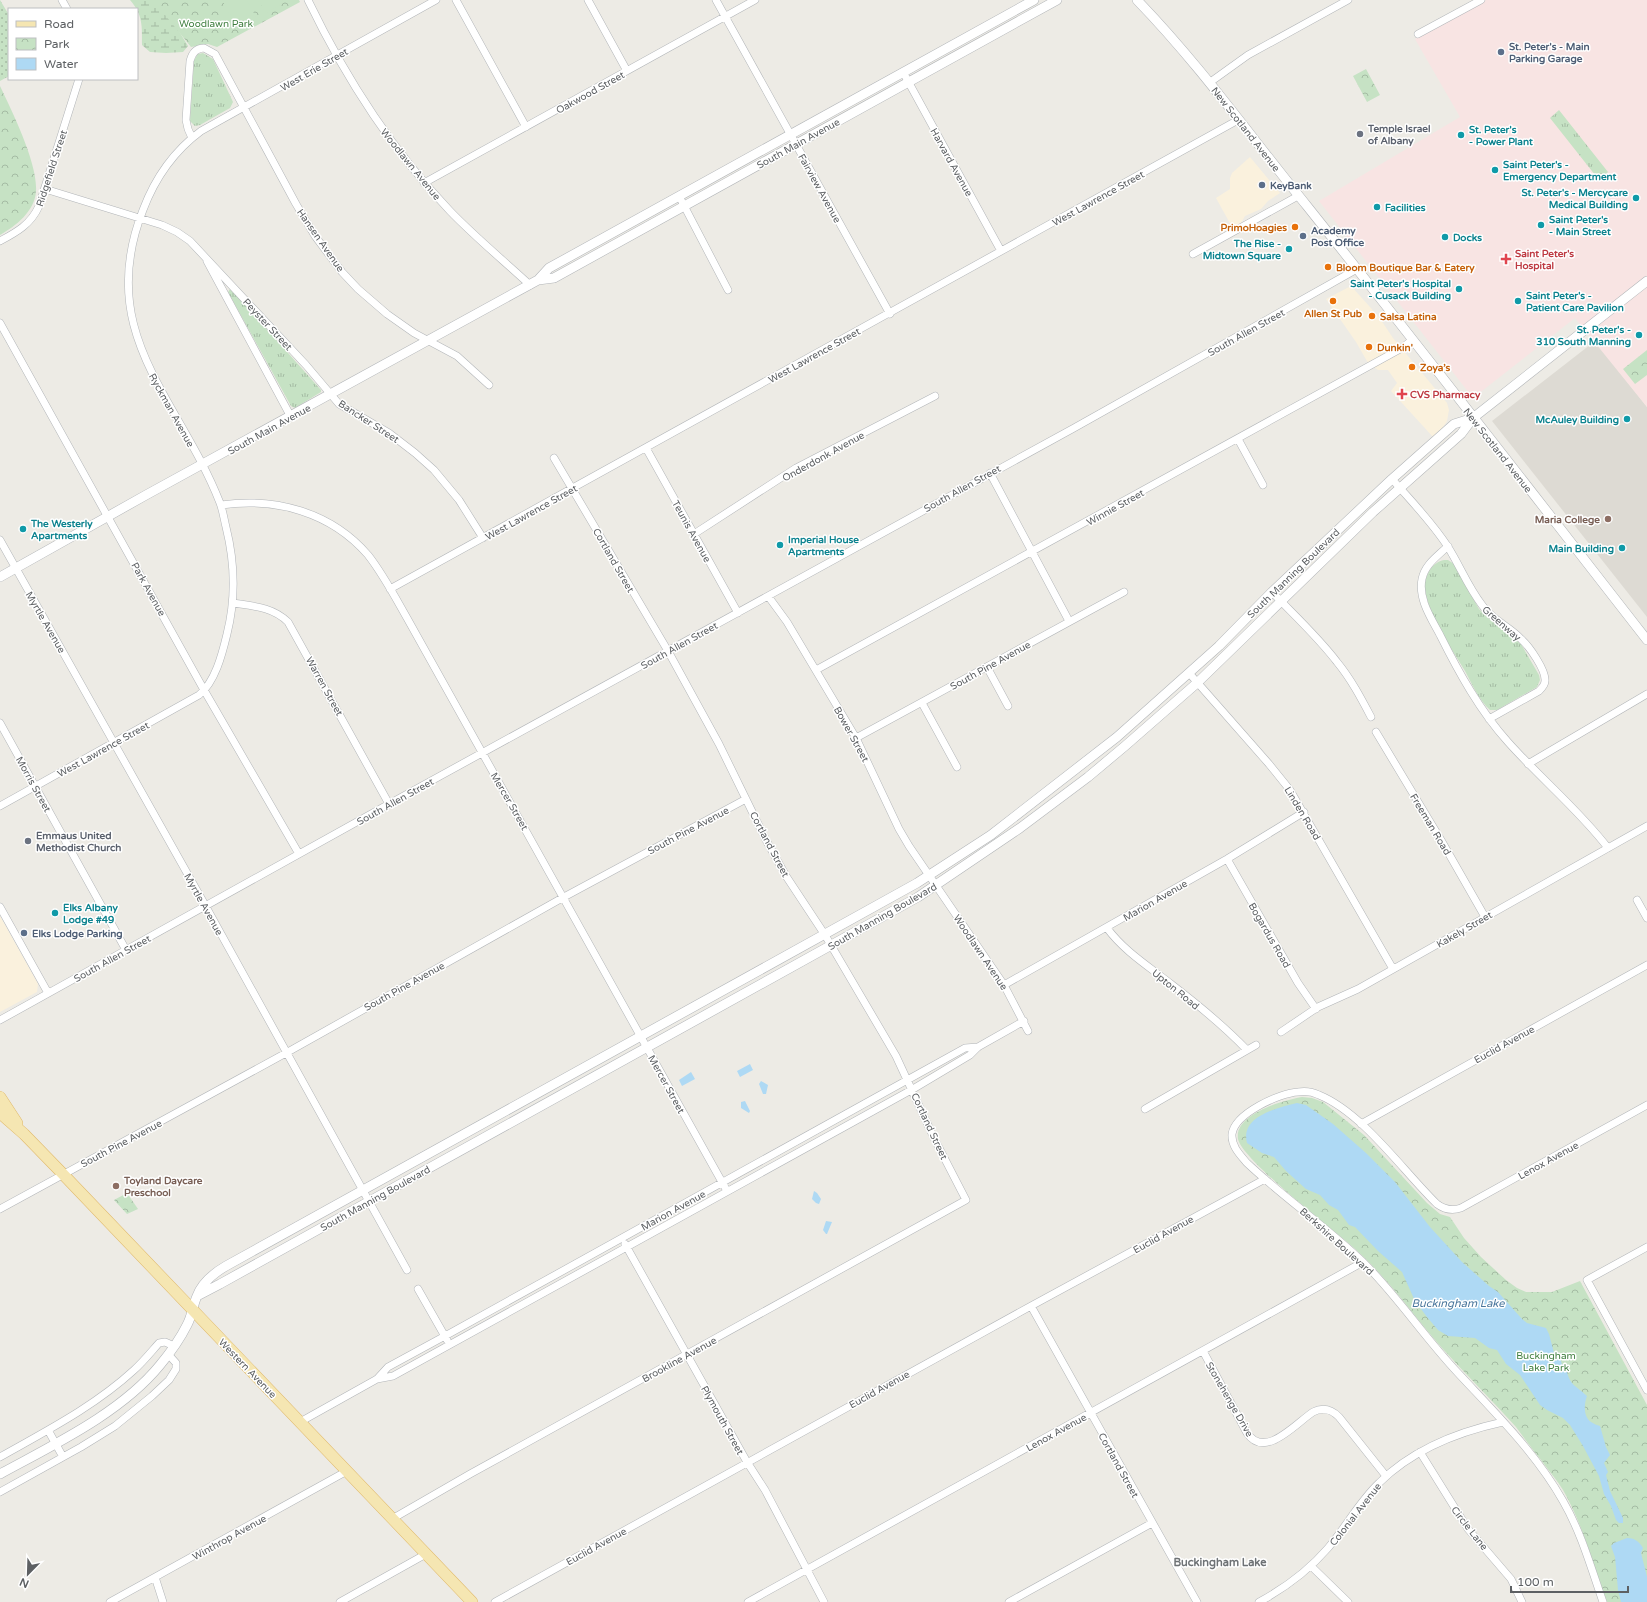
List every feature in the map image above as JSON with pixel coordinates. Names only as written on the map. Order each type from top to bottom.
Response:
[{"type":"main road","name":"Western Avenue","points":[[0,1097],[24,1134]]},
{"type":"main road","name":"Western Avenue","points":[[0,1113],[24,1134],[63,1174],[472,1602]]},
{"type":"street","name":"Woodlawn Avenue","points":[[308,0],[336,56],[385,132],[424,183],[471,232],[534,283]]},
{"type":"street","name":"West Erie Street","points":[[192,138],[222,119],[243,109],[436,0]]},
{"type":"street","points":[[456,0],[526,127]]},
{"type":"street","points":[[588,0],[627,71]]},
{"type":"street","name":"Fairview Avenue","points":[[716,0],[890,314]]},
{"type":"street","name":"Oakwood Street","points":[[424,183],[755,0]]},
{"type":"street","name":"South Main Avenue","points":[[534,283],[548,268],[1034,0]]},
{"type":"street","name":"South Main Avenue","points":[[0,577],[291,416],[332,395],[428,340],[534,283],[554,278],[1057,0]]},
{"type":"street","name":"New Scotland Avenue","points":[[1137,0],[1209,83],[1357,269],[1647,640]]},
{"type":"street","points":[[1209,83],[1248,55],[1348,0]]},
{"type":"street","points":[[1418,34],[1481,0]]},
{"type":"street","points":[[996,21],[1001,31]]},
{"type":"street","name":"Hansen Avenue","points":[[192,138],[186,120],[190,60],[196,50],[204,48],[215,54],[243,109],[296,204],[315,236],[332,259],[354,284],[377,306],[396,321],[460,358],[489,385]]},
{"type":"street","name":"Harvard Avenue","points":[[903,72],[1001,251]]},
{"type":"street","name":"Ridgefield Street","points":[[0,242],[19,231],[31,220],[39,206],[78,80]]},
{"type":"street","name":"West Lawrence Street","points":[[390,589],[890,314],[1238,120]]},
{"type":"street","name":"Ryckman Avenue","points":[[192,138],[163,170],[152,188],[140,218],[132,252],[128,282],[132,319],[142,352],[151,372],[202,465],[220,505],[231,550],[234,576],[233,603],[228,631],[212,679],[204,690]]},
{"type":"street","name":"Peyster Street","points":[[45,189],[140,218],[177,232],[190,241],[332,395]]},
{"type":"street","points":[[679,196],[728,290]]},
{"type":"street","points":[[1193,254],[1298,196]]},
{"type":"street","name":"Peyster Street","points":[[203,254],[291,416]]},
{"type":"street","name":"South Allen Street","points":[[0,1020],[205,905],[1080,424],[1357,269]]},
{"type":"street","name":"South Manning Boulevard","points":[[197,1296],[369,1202],[936,886],[1020,828],[1088,777],[1198,683],[1280,601],[1400,488],[1462,434],[1473,418],[1647,281]]},
{"type":"street","name":"Park Avenue","points":[[0,323],[204,690],[299,854]]},
{"type":"street","name":"Winnie Street","points":[[816,670],[1402,348],[1412,340]]},
{"type":"street","name":"Bancker Street","points":[[332,395],[342,406],[385,430],[424,461],[459,500],[484,538]]},
{"type":"street","name":"Onderdonk Avenue","points":[[694,534],[796,468],[935,396]]},
{"type":"street","name":"South Manning Boulevard","points":[[0,1474],[56,1444],[97,1418],[130,1394],[152,1374],[171,1350],[187,1325],[197,1296],[207,1280],[220,1270],[929,876],[1013,818],[1080,767],[1189,673],[1219,646],[1272,592],[1392,479],[1454,424],[1473,418]]},
{"type":"street","points":[[1238,438],[1264,485]]},
{"type":"street","name":"Teunis Avenue","points":[[646,448],[738,613]]},
{"type":"street","points":[[554,458],[572,488]]},
{"type":"street","points":[[990,473],[1069,621]]},
{"type":"street","name":"Greenway","points":[[1392,479],[1448,546],[1481,604],[1492,617],[1524,642],[1545,677],[1544,685],[1539,691],[1489,719]]},
{"type":"street","name":"Cortland Street","points":[[572,488],[668,651],[730,766],[786,876],[832,945],[896,1056],[913,1089],[934,1138],[966,1200]]},
{"type":"street","name":"Mercer Street","points":[[220,505],[246,502],[273,504],[298,510],[317,518],[339,531],[363,550],[377,567],[564,897],[646,1048],[727,1191]]},
{"type":"street","name":"Myrtle Avenue","points":[[0,540],[205,905],[407,1270]]},
{"type":"street","points":[[1448,546],[1430,562],[1425,570],[1422,579],[1422,594],[1429,615],[1451,657],[1489,719],[1528,764],[1608,848]]},
{"type":"street","name":"South Pine Avenue","points":[[856,738],[1124,592]]},
{"type":"street","points":[[1272,592],[1311,632],[1338,663],[1350,680],[1371,717]]},
{"type":"street","name":"Bower Street","points":[[768,596],[787,622],[856,738],[899,830],[929,876]]},
{"type":"street","name":"Warren Street","points":[[233,603],[273,611],[281,616],[291,626],[389,804]]},
{"type":"street","points":[[987,667],[1008,706]]},
{"type":"street","name":"Linden Road","points":[[1189,673],[1276,772],[1304,812],[1394,969]]},
{"type":"street","name":"West Lawrence Street","points":[[0,806],[193,698],[204,690]]},
{"type":"street","points":[[1528,764],[1647,694]]},
{"type":"street","points":[[922,703],[957,767]]},
{"type":"street","name":"Morris Street","points":[[0,723],[126,950]]},
{"type":"street","name":"Freeman Road","points":[[1376,732],[1485,917]]},
{"type":"street","points":[[1117,736],[1125,746]]},
{"type":"street","points":[[1080,767],[1088,777]]},
{"type":"street","name":"South Pine Avenue","points":[[0,1209],[564,897],[746,800]]},
{"type":"street","name":"Marion Avenue","points":[[1004,985],[1227,859],[1304,812]]},
{"type":"street","points":[[1013,818],[1020,828]]},
{"type":"street","name":"Kakely Street","points":[[1281,1032],[1316,1009],[1345,996],[1394,969],[1647,826]]},
{"type":"street","name":"Bogardus Road","points":[[1227,859],[1298,983],[1316,1009]]},
{"type":"street","name":"Woodlawn Avenue","points":[[929,876],[1004,985],[1028,1031]]},
{"type":"street","points":[[1637,900],[1647,918]]},
{"type":"street","points":[[0,907],[48,993]]},
{"type":"street","name":"Upton Road","points":[[1107,928],[1127,951],[1175,987],[1247,1050]]},
{"type":"street","name":"Euclid Avenue","points":[[1361,1124],[1647,965]]},
{"type":"street","points":[[733,985],[739,996]]},
{"type":"street","name":"Marion Avenue","points":[[377,1379],[393,1376],[818,1142],[913,1089],[970,1055],[978,1047],[1024,1021]]},
{"type":"street","points":[[1145,1109],[1256,1045]]},
{"type":"street","name":"Marion Avenue","points":[[300,1422],[377,1379],[388,1367],[722,1182],[965,1048],[978,1047]]},
{"type":"street","points":[[546,1089],[552,1100]]},
{"type":"street","name":"Berkshire Boulevard","points":[[1447,1210],[1440,1207],[1361,1124],[1334,1103],[1314,1093],[1299,1092],[1268,1101],[1243,1116],[1235,1126],[1232,1135],[1235,1147],[1239,1154],[1265,1179],[1363,1262],[1391,1293],[1454,1369],[1503,1422],[1548,1477],[1566,1504],[1572,1517],[1603,1602]]},
{"type":"street","name":"Lenox Avenue","points":[[1447,1210],[1461,1208],[1647,1105]]},
{"type":"street","points":[[814,1132],[818,1142]]},
{"type":"street","points":[[461,1135],[468,1146]]},
{"type":"street","name":"Euclid Avenue","points":[[495,1602],[747,1462],[1265,1179]]},
{"type":"street","name":"Brookline Avenue","points":[[392,1519],[966,1200]]},
{"type":"street","points":[[277,1238],[283,1249]]},
{"type":"street","name":"Plymouth Street","points":[[622,1238],[747,1462],[765,1490],[824,1602]]},
{"type":"street","points":[[1646,1387],[1587,1280],[1647,1248]]},
{"type":"street","name":"Lenox Avenue","points":[[748,1602],[1363,1262]]},
{"type":"street","points":[[533,1287],[538,1296]]},
{"type":"street","points":[[418,1289],[450,1345]]},
{"type":"street","name":"Cortland Street","points":[[1031,1306],[1197,1602]]},
{"type":"street","points":[[0,1456],[48,1430],[82,1409],[124,1379],[141,1364],[159,1343],[165,1342],[171,1350],[177,1368],[162,1388],[115,1426],[64,1457],[0,1492]]},
{"type":"street","name":"Stonehenge Drive","points":[[1203,1351],[1247,1433],[1254,1440],[1263,1443],[1272,1442],[1313,1412],[1320,1409],[1328,1410],[1338,1417],[1386,1476]]},
{"type":"street","name":"Colonial Avenue","points":[[1259,1602],[1293,1581],[1311,1566],[1328,1547],[1371,1491],[1403,1462],[1454,1435],[1503,1422]]},
{"type":"street","points":[[48,1430],[64,1457]]},
{"type":"street","name":"Circle Lane","points":[[1420,1452],[1468,1529],[1510,1576],[1522,1602]]},
{"type":"street","name":"Winthrop Avenue","points":[[110,1602],[347,1472]]},
{"type":"street","points":[[1009,1602],[1152,1523]]},
{"type":"street","points":[[340,1602],[426,1554]]},
{"type":"street","points":[[1311,1566],[1348,1602]]},
{"type":"street","points":[[155,1578],[163,1602]]},
{"type":"shaded area","name":"Saint Peter's Hospital","points":[[1486,0],[1647,0],[1647,407],[1575,318],[1473,398],[1319,201],[1460,117],[1415,39]]},
{"type":"shaded area","points":[[1250,157],[1280,193],[1268,201],[1261,209],[1245,216],[1241,223],[1232,227],[1216,198],[1230,189],[1230,178],[1232,173]]},
{"type":"shaded area","points":[[1351,286],[1379,317],[1393,338],[1447,403],[1449,410],[1447,421],[1442,429],[1433,437],[1391,391],[1397,383],[1388,370],[1378,370],[1368,363],[1356,342],[1326,299]]},
{"type":"shaded area","name":"Maria College","points":[[1595,341],[1647,407],[1647,617],[1492,421]]},
{"type":"shaded area","points":[[0,916],[38,984],[37,992],[0,1012]]},
{"type":"green space","points":[[0,0],[8,13],[8,77],[0,81]]},
{"type":"green space","points":[[130,0],[160,0],[188,46],[183,52],[150,52],[142,45],[142,26],[140,16],[138,8],[136,8]]},
{"type":"green space","name":"Woodlawn Park","points":[[153,0],[299,0],[300,2],[217,47],[208,44],[191,47]]},
{"type":"green space","points":[[222,0],[247,0],[256,17],[237,27]]},
{"type":"green space","points":[[258,0],[282,0],[283,3],[266,13]]},
{"type":"green space","points":[[203,53],[213,59],[233,102],[230,108],[200,125],[195,126],[190,121],[194,60],[198,54]]},
{"type":"green space","points":[[1366,69],[1380,95],[1367,102],[1353,76]]},
{"type":"green space","points":[[0,86],[29,153],[36,180],[36,191],[32,205],[24,217],[0,235]]},
{"type":"green space","points":[[1559,110],[1608,172],[1599,180],[1550,118]]},
{"type":"green space","points":[[230,289],[321,390],[321,392],[295,408],[291,406],[228,292]]},
{"type":"green space","points":[[1647,350],[1647,375],[1635,384],[1623,369]]},
{"type":"green space","points":[[1448,560],[1454,564],[1479,609],[1521,644],[1539,675],[1540,680],[1537,687],[1497,710],[1490,710],[1479,697],[1436,622],[1428,602],[1425,591],[1425,581],[1435,564]]},
{"type":"green space","name":"Buckingham Lake Park","points":[[1302,1097],[1312,1098],[1323,1102],[1364,1135],[1427,1203],[1440,1214],[1450,1217],[1464,1238],[1481,1257],[1517,1288],[1526,1292],[1552,1292],[1580,1281],[1647,1405],[1647,1602],[1607,1602],[1582,1530],[1570,1503],[1558,1482],[1516,1427],[1441,1347],[1361,1254],[1269,1176],[1243,1149],[1238,1139],[1239,1130],[1244,1122],[1262,1110],[1273,1105]]},
{"type":"green space","points":[[127,1193],[138,1209],[127,1214],[114,1200]]},
{"type":"water","points":[[750,1064],[753,1070],[740,1077],[737,1071]]},
{"type":"water","points":[[691,1072],[695,1079],[682,1086],[679,1080]]},
{"type":"water","points":[[761,1081],[768,1085],[766,1094],[763,1094],[759,1084]]},
{"type":"water","points":[[745,1101],[750,1111],[749,1113],[741,1108],[741,1102]]},
{"type":"water","name":"Buckingham Lake","points":[[1297,1103],[1306,1105],[1333,1124],[1366,1153],[1395,1182],[1430,1227],[1462,1262],[1498,1292],[1522,1319],[1527,1323],[1546,1328],[1554,1353],[1560,1357],[1562,1365],[1566,1368],[1571,1382],[1587,1396],[1585,1413],[1588,1419],[1594,1424],[1600,1426],[1610,1455],[1604,1463],[1608,1472],[1606,1475],[1610,1491],[1623,1518],[1623,1523],[1619,1523],[1616,1520],[1611,1506],[1604,1494],[1599,1476],[1570,1425],[1563,1418],[1540,1405],[1520,1375],[1506,1364],[1497,1350],[1489,1348],[1475,1338],[1448,1336],[1438,1330],[1415,1301],[1402,1272],[1378,1251],[1355,1227],[1349,1225],[1338,1210],[1329,1205],[1320,1195],[1306,1189],[1286,1171],[1274,1157],[1262,1153],[1247,1143],[1246,1134],[1249,1126],[1254,1120],[1271,1111]]},
{"type":"water","points":[[814,1191],[821,1199],[819,1204],[812,1199]]},
{"type":"water","points":[[826,1221],[832,1222],[827,1234],[823,1230]]},
{"type":"water","points":[[1627,1538],[1636,1540],[1643,1548],[1641,1553],[1647,1577],[1647,1602],[1621,1602],[1618,1590],[1615,1557],[1611,1546],[1614,1543]]},
{"type":"place","name":"St. Peter's - Main Parking Garage","points":[[1501,52]]},
{"type":"place","name":"Temple Israel of Albany","points":[[1360,134]]},
{"type":"place","name":"St. Peter's - Power Plant","points":[[1461,135]]},
{"type":"place","name":"Saint Peter's - Emergency Department","points":[[1495,170]]},
{"type":"place","name":"KeyBank","points":[[1262,185]]},
{"type":"place","name":"St. Peter's - Mercycare Medical Building","points":[[1636,198]]},
{"type":"place","name":"Facilities","points":[[1377,207]]},
{"type":"place","name":"Saint Peter's - Main Street","points":[[1541,225]]},
{"type":"place","name":"PrimoHoagies","points":[[1295,227]]},
{"type":"place","name":"Academy Post Office","points":[[1303,236]]},
{"type":"place","name":"Docks","points":[[1445,237]]},
{"type":"place","name":"The Rise - Midtown Square","points":[[1289,249]]},
{"type":"place","name":"Saint Peter's Hospital","points":[[1506,259]]},
{"type":"place","name":"Bloom Boutique Bar & Eatery","points":[[1328,267]]},
{"type":"place","name":"Saint Peter's Hospital - Cusack Building","points":[[1459,289]]},
{"type":"place","name":"Allen St Pub","points":[[1333,301]]},
{"type":"place","name":"Saint Peter's - Patient Care Pavilion","points":[[1518,301]]},
{"type":"place","name":"Salsa Latina","points":[[1372,316]]},
{"type":"place","name":"St. Peter's - 310 South Manning","points":[[1639,335]]},
{"type":"place","name":"Dunkin'","points":[[1369,347]]},
{"type":"place","name":"Zoya’s","points":[[1412,367]]},
{"type":"place","name":"CVS Pharmacy","points":[[1402,394]]},
{"type":"place","name":"McAuley Building","points":[[1627,419]]},
{"type":"place","name":"Maria College","points":[[1608,519]]},
{"type":"place","name":"The Westerly Apartments","points":[[23,529]]},
{"type":"place","name":"Imperial House Apartments","points":[[780,545]]},
{"type":"place","name":"Main Building","points":[[1622,548]]},
{"type":"place","name":"Emmaus United Methodist Church","points":[[28,841]]},
{"type":"place","name":"Elks Albany Lodge #49","points":[[55,913]]},
{"type":"place","name":"Elks Lodge Parking","points":[[24,933]]},
{"type":"place","name":"Toyland Daycare Preschool","points":[[116,1186]]},
{"type":"district","name":"Buckingham Lake","points":[[1220,1562]]}]
